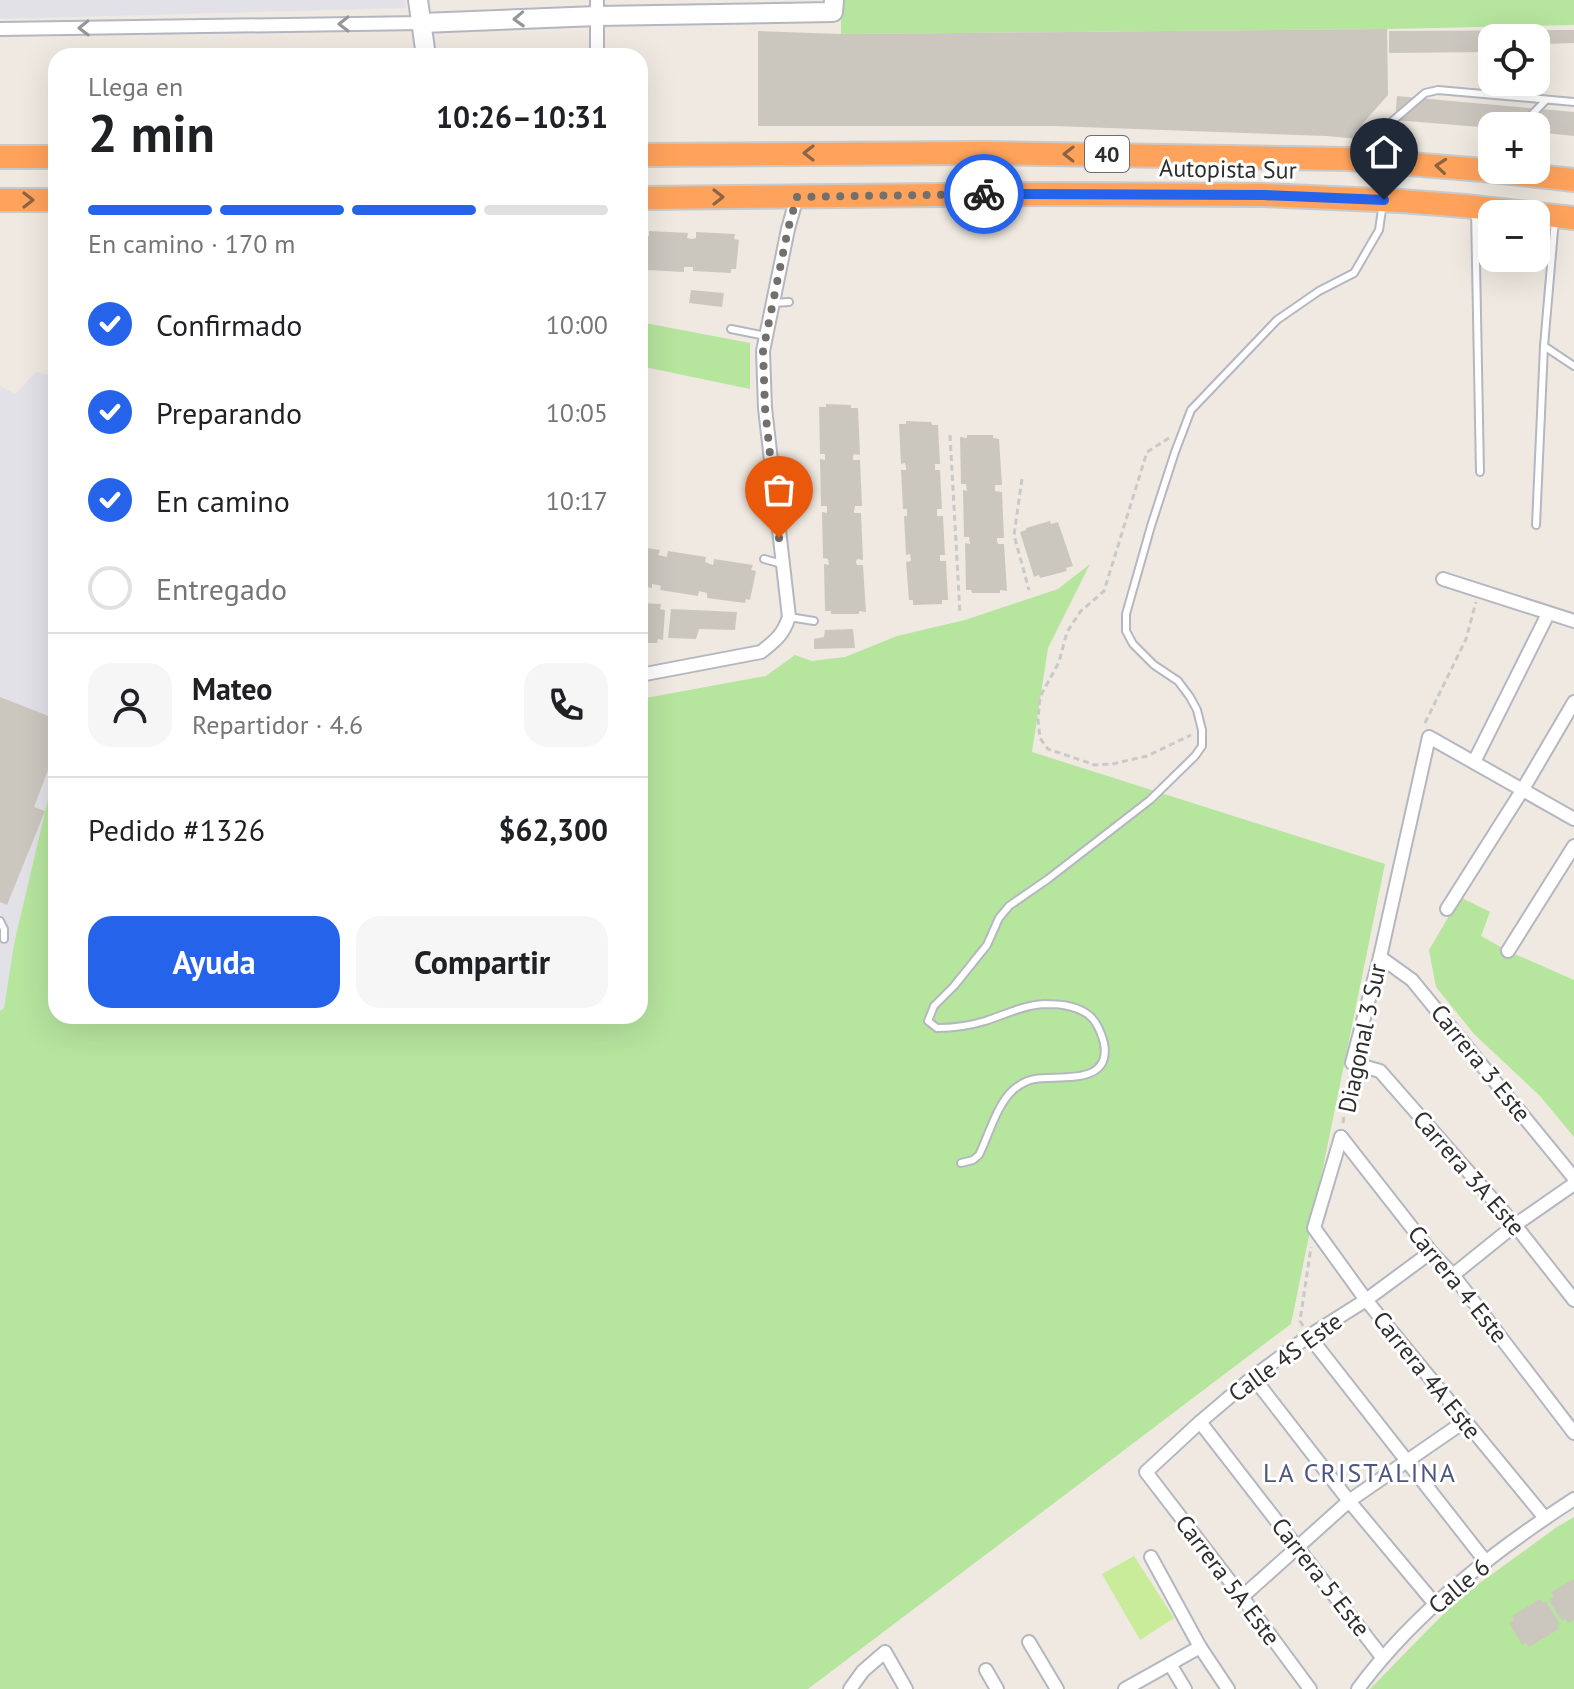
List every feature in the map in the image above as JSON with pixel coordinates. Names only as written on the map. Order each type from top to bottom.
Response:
[{"type":"highway","name":"Autopista Sur","points":[[648,155],[986,153],[1478,164]]},
{"type":"highway","points":[[0,157],[48,154]]},
{"type":"highway","name":"Autopista Sur","points":[[1550,176],[1574,180]]},
{"type":"highway","name":"Autopista Sur","points":[[648,198],[1263,195],[1384,200],[1565,217]]},
{"type":"highway","points":[[0,200],[48,200]]},
{"type":"main road","points":[[418,0],[425,48]]},
{"type":"main road","points":[[422,23],[597,8],[833,6]]},
{"type":"street","points":[[597,8],[597,48]]},
{"type":"street","points":[[0,29],[422,23]]},
{"type":"street","points":[[648,673],[761,652],[785,631],[789,617],[765,408],[763,351],[797,197]]},
{"type":"street","points":[[1443,579],[1574,621]]},
{"type":"street","points":[[1474,762],[1548,614]]},
{"type":"street","points":[[1447,909],[1574,702]]},
{"type":"street","points":[[1429,737],[1574,819]]},
{"type":"street","name":"Diagonal 3 Sur","points":[[1352,1063],[1380,957],[1429,737]]},
{"type":"street","points":[[1508,951],[1574,846]]},
{"type":"street","name":"Carrera 3 Este","points":[[1380,957],[1412,980],[1574,1181]]},
{"type":"street","name":"Carrera 3A Este","points":[[1352,1063],[1380,1071],[1515,1225],[1574,1300]]},
{"type":"street","name":"Diagonal 3 Sur","points":[[1314,1228],[1341,1137]]},
{"type":"street","name":"Carrera 4 Este","points":[[1341,1137],[1431,1252],[1453,1275],[1574,1433]]},
{"type":"street","points":[[1453,1275],[1574,1181]]},
{"type":"street","name":"Carrera 4A Este","points":[[1314,1228],[1366,1300],[1545,1518]]},
{"type":"street","name":"Calle 4S Este","points":[[1146,1472],[1253,1377],[1431,1252]]},
{"type":"street","points":[[1309,1336],[1486,1562]]},
{"type":"street","points":[[1253,1377],[1349,1501],[1435,1604]]},
{"type":"street","points":[[1242,1597],[1349,1501],[1465,1421]]},
{"type":"street","name":"Carrera 5 Este","points":[[1200,1422],[1382,1657]]},
{"type":"street","name":"Carrera 5A Este","points":[[1146,1472],[1310,1689]]},
{"type":"street","name":"Calle 6","points":[[1358,1689],[1382,1657],[1435,1604],[1486,1562],[1574,1499]]},
{"type":"street","points":[[1151,1557],[1200,1647],[1228,1689]]},
{"type":"street","points":[[1029,1642],[1057,1689]]},
{"type":"street","points":[[1125,1689],[1200,1647]]},
{"type":"street","points":[[850,1689],[863,1671],[885,1652],[906,1689]]},
{"type":"street","points":[[1170,1664],[1185,1689]]},
{"type":"street","points":[[986,1670],[997,1689]]},
{"type":"lane","points":[[1349,159],[1425,93],[1438,90],[1574,102]]},
{"type":"lane","points":[[1534,112],[1546,100]]},
{"type":"lane","points":[[961,1163],[979,1155],[1003,1102],[1011,1092],[1034,1079],[1079,1077],[1092,1073],[1105,1055],[1105,1048],[1101,1031],[1091,1016],[1070,1006],[1042,1004],[949,1028],[933,1027],[928,1021],[931,1011],[987,945],[999,918],[1009,906],[1150,800],[1202,746],[1202,730],[1190,697],[1178,681],[1154,665],[1133,644],[1126,631],[1126,614],[1146,540],[1191,410],[1277,320],[1319,291],[1354,273],[1379,230],[1384,200]]},
{"type":"lane","points":[[1475,207],[1480,472]]},
{"type":"lane","points":[[1536,525],[1544,346],[1565,217]]},
{"type":"lane","points":[[772,303],[789,302]]},
{"type":"lane","points":[[731,329],[766,336]]},
{"type":"lane","points":[[1544,346],[1574,366]]},
{"type":"lane","points":[[759,481],[774,486]]},
{"type":"lane","points":[[764,559],[782,564]]},
{"type":"lane","points":[[789,617],[814,621]]},
{"type":"lane","points":[[0,921],[4,939]]},
{"type":"path","points":[[1184,428],[1147,452],[1104,591],[1080,612],[1067,632],[1059,662],[1040,697],[1038,720],[1040,738],[1048,749],[1095,765],[1147,756],[1202,730]]},
{"type":"path","points":[[950,435],[960,614]]},
{"type":"path","points":[[1022,479],[1014,535],[1029,590]]},
{"type":"path","points":[[1429,737],[1424,725],[1466,639],[1480,591]]},
{"type":"path","name":"Diagonal 3 Sur","points":[[1341,1137],[1352,1063]]},
{"type":"path","points":[[1309,1336],[1300,1321],[1314,1228]]},
{"type":"shaded area","points":[[0,0],[405,0],[406,8],[0,19]]},
{"type":"shaded area","points":[[36,372],[48,374],[48,802],[14,944],[4,1008],[0,1011],[0,386],[15,394]]},
{"type":"green space","points":[[841,0],[1574,0],[1574,25],[841,34]]},
{"type":"green space","points":[[648,324],[750,343],[750,389],[648,368]]},
{"type":"green space","points":[[1090,564],[1048,648],[1032,752],[1385,864],[1291,1324],[808,1689],[0,1689],[0,1011],[4,1008],[14,944],[48,799],[48,1024],[648,1024],[648,698],[766,676],[795,655],[812,661],[845,657],[897,636],[965,620],[1058,589]]},
{"type":"green space","points":[[1460,897],[1490,912],[1481,936],[1574,980],[1574,1137],[1540,1096],[1474,1034],[1436,987],[1429,950]]},
{"type":"green space","points":[[1574,1517],[1574,1689],[1370,1689],[1459,1598]]},
{"type":"green space","points":[[1134,1556],[1174,1618],[1140,1640],[1102,1574]]},
{"type":"building","points":[[1387,29],[1388,95],[1363,123],[1359,139],[1054,126],[758,126],[758,31],[841,34]]},
{"type":"building","points":[[1550,30],[1574,30],[1574,43],[1550,44]]},
{"type":"building","points":[[1389,31],[1478,31],[1478,52],[1389,53]]},
{"type":"building","points":[[1397,96],[1574,112],[1574,136],[1550,133],[1550,112],[1478,112],[1478,127],[1395,120]]},
{"type":"building","points":[[649,231],[688,233],[687,238],[692,239],[696,238],[696,232],[735,234],[734,239],[739,240],[736,269],[731,269],[731,273],[693,271],[693,267],[684,267],[684,272],[648,270]]},
{"type":"building","points":[[691,290],[724,293],[722,307],[689,303]]},
{"type":"building","points":[[826,404],[858,408],[860,455],[854,454],[853,460],[860,460],[862,506],[855,506],[854,513],[861,513],[863,560],[857,559],[856,562],[863,565],[866,612],[859,611],[859,614],[831,614],[831,611],[825,611],[824,564],[829,565],[828,559],[823,558],[822,512],[827,513],[827,506],[821,506],[820,459],[825,460],[825,454],[820,454],[819,407],[826,407]]},
{"type":"building","points":[[906,421],[938,425],[940,464],[935,464],[935,470],[940,470],[942,509],[937,509],[937,516],[943,516],[945,555],[940,555],[940,561],[946,561],[948,600],[942,600],[942,604],[913,605],[913,600],[909,600],[906,562],[911,561],[910,554],[906,555],[904,516],[907,516],[907,509],[903,509],[901,470],[906,470],[906,467],[905,463],[901,464],[899,424],[906,424]]},
{"type":"building","points":[[967,435],[993,435],[993,438],[999,439],[1002,485],[995,485],[995,491],[1002,492],[1004,538],[997,538],[997,541],[1004,544],[1007,591],[1000,590],[1000,593],[972,593],[966,590],[965,543],[970,544],[969,537],[964,537],[963,490],[967,491],[966,484],[961,484],[960,437],[967,438]]},
{"type":"building","points":[[1050,521],[1051,524],[1058,522],[1073,566],[1066,568],[1067,571],[1034,577],[1020,532]]},
{"type":"building","points":[[648,548],[660,550],[658,555],[667,557],[668,551],[706,557],[705,562],[713,565],[714,559],[753,565],[751,570],[756,571],[750,600],[746,599],[745,603],[707,598],[707,593],[699,591],[698,596],[660,590],[661,586],[652,584],[652,588],[648,587]]},
{"type":"building","points":[[648,603],[661,604],[660,609],[665,610],[663,640],[658,639],[657,643],[648,643]]},
{"type":"building","points":[[671,609],[737,612],[735,630],[699,629],[696,639],[668,638]]},
{"type":"building","points":[[853,629],[855,648],[814,649],[814,639],[824,637],[825,630]]},
{"type":"building","points":[[0,697],[48,716],[48,770],[34,807],[45,811],[7,905],[0,902]]},
{"type":"building","points":[[1574,1579],[1574,1620],[1568,1623],[1565,1619],[1562,1621],[1549,1600],[1554,1597],[1551,1592]]},
{"type":"building","points":[[1540,1599],[1543,1603],[1546,1601],[1560,1624],[1557,1625],[1559,1629],[1529,1647],[1526,1643],[1522,1645],[1509,1623],[1514,1620],[1512,1616]]},
{"type":"way so far","points":[[779,538],[765,408],[763,351],[797,197],[984,194]]},
{"type":"district","name":"LA CRISTALINA","points":[[1360,1472]]},
{"type":"route","points":[[984,194],[1263,195],[1384,200]]}]
